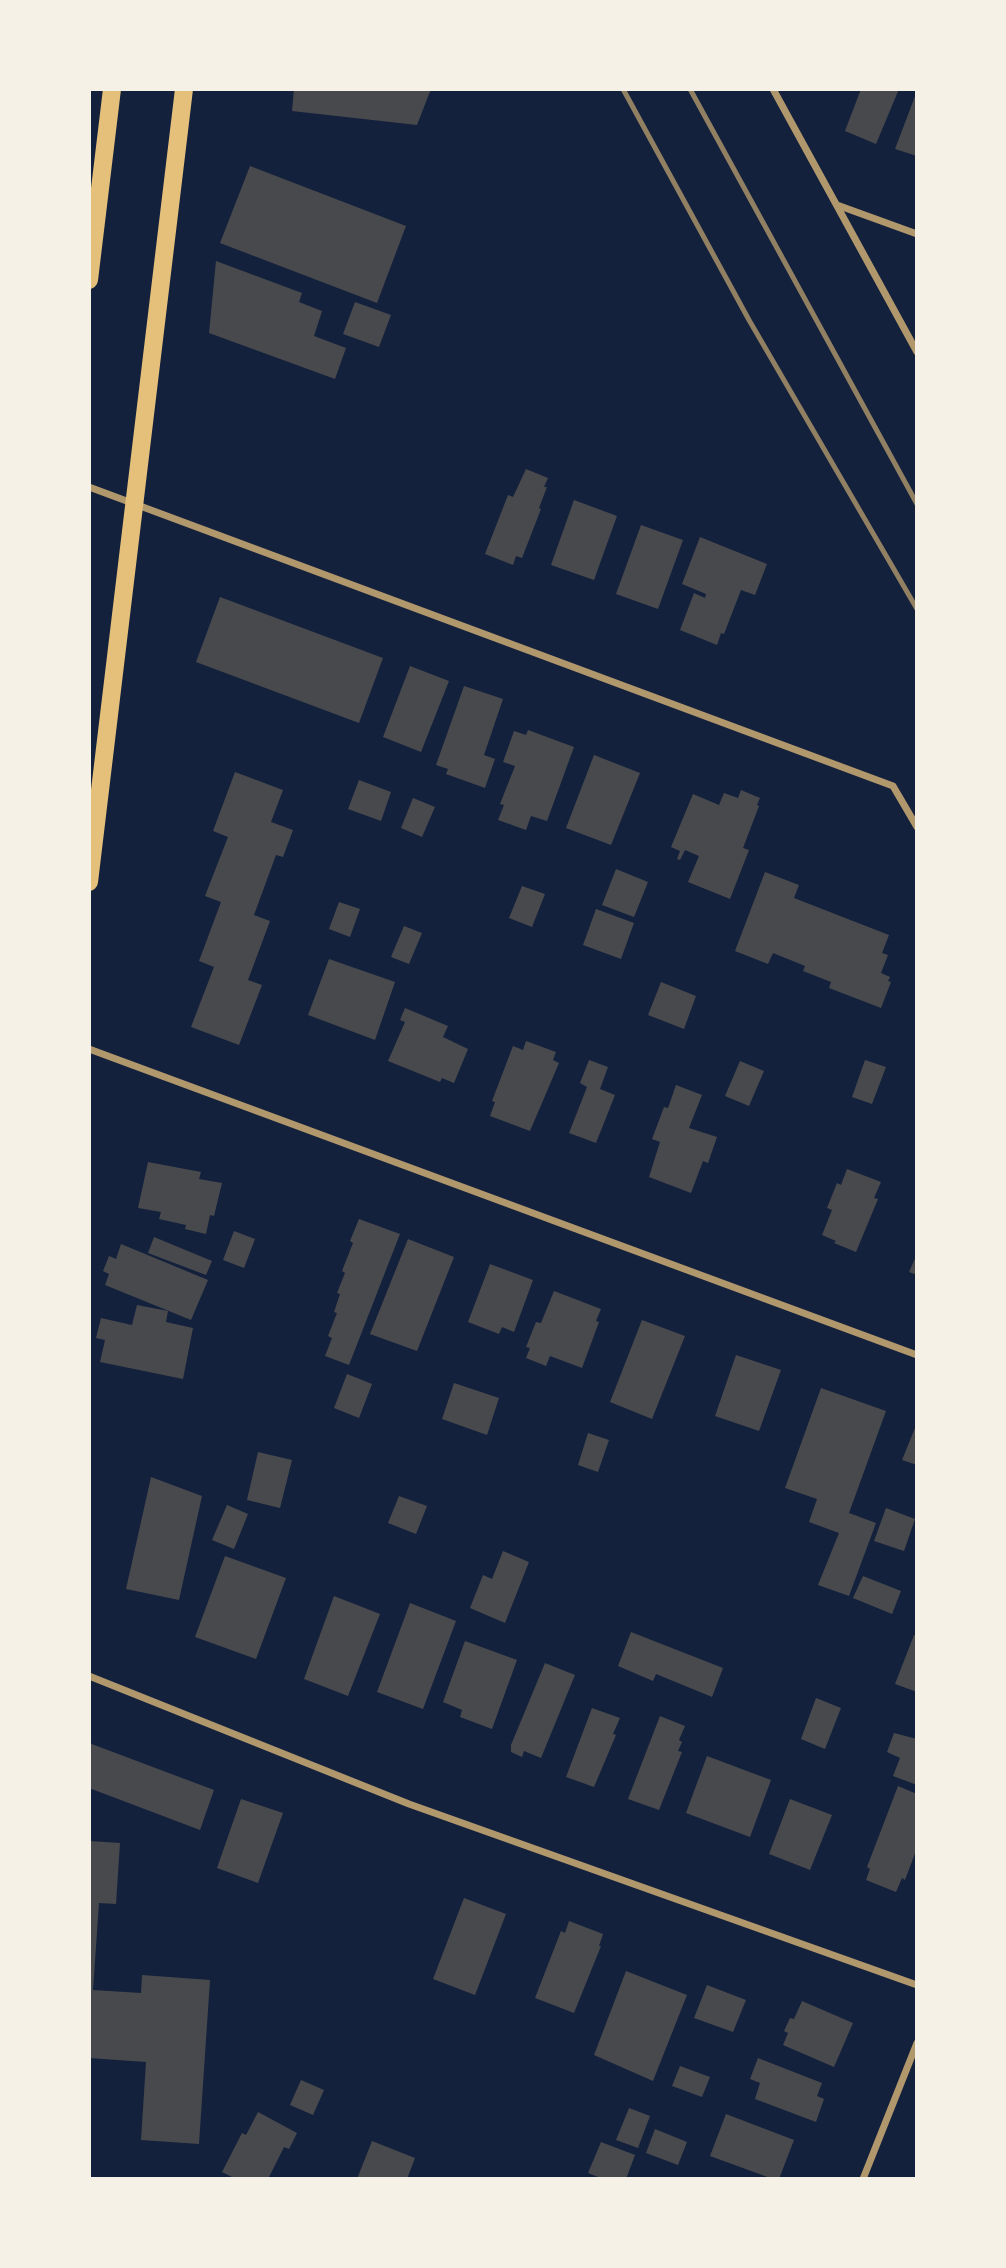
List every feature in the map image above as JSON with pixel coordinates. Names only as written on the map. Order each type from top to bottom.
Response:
[{"type":"main road","points":[[89,281],[112,89]]},
{"type":"main road","points":[[89,882],[184,89]]},
{"type":"street","points":[[773,89],[917,352]]},
{"type":"street","points":[[836,205],[917,234]]},
{"type":"street","points":[[89,486],[893,786],[917,827]]},
{"type":"street","points":[[89,1049],[917,1355]]},
{"type":"street","points":[[89,1676],[409,1804],[917,1985]]},
{"type":"street","points":[[863,2179],[917,2043]]},
{"type":"building","points":[[294,89],[431,89],[417,125],[292,111]]},
{"type":"building","points":[[861,89],[899,89],[876,144],[845,131]]},
{"type":"building","points":[[917,91],[917,156],[895,149]]},
{"type":"building","points":[[250,166],[406,226],[377,303],[220,243]]},
{"type":"building","points":[[216,261],[302,293],[299,302],[322,311],[314,336],[346,348],[335,379],[209,333]]},
{"type":"building","points":[[355,302],[391,315],[379,347],[343,334]]},
{"type":"building","points":[[526,469],[548,478],[544,487],[547,487],[522,558],[516,556],[513,565],[485,554],[508,495],[513,497]]},
{"type":"building","points":[[574,500],[617,516],[594,580],[551,565]]},
{"type":"building","points":[[641,525],[683,540],[658,609],[616,594]]},
{"type":"building","points":[[700,537],[767,564],[755,595],[741,590],[717,645],[680,630],[694,593],[705,598],[706,594],[682,584]]},
{"type":"building","points":[[220,597],[383,658],[359,723],[196,662]]},
{"type":"building","points":[[410,666],[449,681],[421,752],[383,737]]},
{"type":"building","points":[[464,686],[503,699],[484,755],[495,759],[485,788],[446,774],[448,769],[436,765]]},
{"type":"building","points":[[528,730],[574,747],[547,821],[531,816],[526,830],[498,820],[504,805],[500,804],[515,766],[503,762],[514,731],[526,735]]},
{"type":"building","points":[[594,755],[640,773],[611,845],[566,828]]},
{"type":"building","points":[[235,772],[283,790],[271,822],[293,830],[283,857],[276,855],[254,915],[270,921],[248,980],[262,985],[239,1045],[191,1027],[214,967],[199,961],[221,902],[205,896],[228,837],[213,831]]},
{"type":"building","points":[[359,780],[391,792],[381,821],[348,809]]},
{"type":"building","points":[[741,790],[760,798],[743,848],[749,850],[730,899],[688,882],[699,856],[685,850],[680,860],[677,859],[680,851],[671,847],[693,794],[719,805],[724,793],[738,798]]},
{"type":"building","points":[[413,798],[435,807],[422,837],[401,828]]},
{"type":"building","points":[[616,869],[648,882],[634,917],[602,905]]},
{"type":"building","points":[[765,872],[799,885],[794,898],[889,935],[882,953],[888,955],[881,973],[890,977],[888,981],[891,982],[881,1008],[829,988],[831,982],[803,971],[805,966],[773,953],[768,964],[735,951]]},
{"type":"building","points":[[522,886],[545,894],[532,927],[509,918]]},
{"type":"building","points":[[339,902],[360,909],[350,937],[329,929]]},
{"type":"building","points":[[596,909],[634,923],[621,959],[583,945]]},
{"type":"building","points":[[404,926],[422,933],[409,964],[391,957]]},
{"type":"building","points":[[329,959],[395,982],[375,1040],[308,1015]]},
{"type":"building","points":[[661,982],[696,996],[684,1029],[648,1015]]},
{"type":"building","points":[[405,1008],[448,1026],[443,1037],[468,1049],[454,1083],[442,1078],[440,1082],[388,1061],[405,1022],[400,1020]]},
{"type":"building","points":[[526,1041],[556,1052],[553,1060],[559,1063],[530,1131],[490,1116],[495,1102],[492,1101],[513,1046],[523,1050]]},
{"type":"building","points":[[589,1060],[608,1067],[600,1089],[615,1095],[596,1143],[569,1133],[587,1087],[580,1083]]},
{"type":"building","points":[[865,1060],[886,1067],[872,1104],[852,1097]]},
{"type":"building","points":[[740,1061],[764,1071],[749,1106],[725,1096]]},
{"type":"building","points":[[676,1085],[702,1095],[689,1128],[717,1137],[708,1163],[703,1161],[691,1193],[649,1177],[660,1142],[652,1139]]},
{"type":"building","points":[[148,1162],[201,1172],[199,1179],[222,1183],[214,1216],[210,1215],[206,1234],[185,1229],[186,1225],[159,1219],[161,1212],[138,1208]]},
{"type":"building","points":[[847,1169],[881,1182],[874,1198],[878,1199],[856,1252],[822,1235],[832,1210],[827,1208],[837,1183],[841,1185]]},
{"type":"building","points":[[359,1219],[400,1234],[349,1365],[325,1356],[332,1338],[328,1336],[337,1313],[334,1312],[340,1294],[337,1293],[345,1273],[342,1271]]},
{"type":"building","points":[[234,1231],[255,1239],[244,1268],[223,1260]]},
{"type":"building","points":[[154,1237],[212,1261],[206,1275],[148,1253]]},
{"type":"building","points":[[408,1239],[454,1257],[417,1351],[370,1334]]},
{"type":"building","points":[[121,1244],[208,1280],[191,1320],[105,1285],[109,1274],[103,1271],[109,1256],[116,1259]]},
{"type":"building","points":[[917,1254],[917,1275],[909,1272]]},
{"type":"building","points":[[490,1264],[533,1280],[514,1332],[502,1327],[499,1334],[468,1322]]},
{"type":"building","points":[[554,1291],[601,1309],[582,1368],[550,1356],[546,1366],[526,1358],[530,1348],[526,1347],[536,1322],[541,1323]]},
{"type":"building","points":[[137,1305],[168,1311],[166,1322],[193,1328],[183,1379],[100,1362],[105,1340],[96,1338],[101,1318],[132,1325]]},
{"type":"building","points":[[642,1320],[685,1336],[652,1419],[610,1402]]},
{"type":"building","points":[[736,1355],[781,1370],[759,1431],[715,1416]]},
{"type":"building","points":[[347,1374],[372,1384],[359,1418],[334,1408]]},
{"type":"building","points":[[454,1383],[499,1398],[487,1435],[442,1419]]},
{"type":"building","points":[[821,1388],[886,1411],[849,1513],[876,1523],[849,1596],[818,1585],[839,1533],[809,1522],[817,1499],[785,1488]]},
{"type":"building","points":[[917,1423],[917,1465],[902,1460]]},
{"type":"building","points":[[588,1433],[609,1440],[598,1472],[578,1465]]},
{"type":"building","points":[[258,1452],[292,1460],[280,1508],[247,1500]]},
{"type":"building","points":[[151,1477],[202,1496],[179,1600],[126,1589]]},
{"type":"building","points":[[399,1496],[427,1506],[416,1534],[388,1523]]},
{"type":"building","points":[[227,1505],[248,1514],[234,1549],[212,1540]]},
{"type":"building","points":[[886,1508],[915,1519],[904,1551],[874,1541]]},
{"type":"building","points":[[503,1551],[529,1562],[505,1623],[470,1608],[483,1575],[492,1579]]},
{"type":"building","points":[[225,1556],[286,1578],[256,1659],[195,1637]]},
{"type":"building","points":[[863,1576],[901,1591],[892,1614],[853,1598]]},
{"type":"building","points":[[334,1596],[380,1614],[348,1696],[304,1679]]},
{"type":"building","points":[[410,1603],[456,1621],[423,1709],[377,1692]]},
{"type":"building","points":[[631,1632],[723,1668],[712,1697],[656,1674],[653,1681],[618,1666]]},
{"type":"building","points":[[914,1635],[917,1636],[917,1692],[895,1684]]},
{"type":"building","points":[[465,1641],[517,1660],[492,1729],[460,1717],[462,1710],[443,1702]]},
{"type":"building","points":[[545,1663],[575,1675],[541,1758],[524,1751],[522,1757],[511,1752],[511,1745]]},
{"type":"building","points":[[816,1698],[841,1708],[825,1749],[801,1739]]},
{"type":"building","points":[[592,1708],[620,1718],[613,1734],[616,1735],[594,1787],[566,1777]]},
{"type":"building","points":[[660,1716],[685,1726],[679,1740],[682,1742],[678,1751],[682,1752],[659,1810],[628,1799]]},
{"type":"building","points":[[894,1733],[917,1739],[917,1785],[893,1776],[900,1758],[887,1752]]},
{"type":"building","points":[[89,1743],[214,1790],[200,1830],[89,1788]]},
{"type":"building","points":[[707,1756],[771,1780],[750,1837],[686,1813]]},
{"type":"building","points":[[898,1786],[917,1794],[917,1848],[905,1880],[902,1878],[896,1892],[866,1880],[870,1869],[867,1867]]},
{"type":"building","points":[[241,1799],[283,1813],[258,1883],[217,1868]]},
{"type":"building","points":[[790,1799],[832,1815],[810,1870],[769,1854]]},
{"type":"building","points":[[89,1841],[120,1843],[116,1904],[99,1903],[93,1990],[141,1993],[142,1975],[210,1980],[199,2144],[141,2140],[146,2062],[89,2058]]},
{"type":"building","points":[[464,1898],[506,1914],[475,1995],[433,1979]]},
{"type":"building","points":[[569,1921],[603,1934],[601,1946],[574,2013],[535,1998],[561,1931],[565,1933]]},
{"type":"building","points":[[626,1971],[687,1995],[653,2081],[594,2055]]},
{"type":"building","points":[[707,1985],[746,2000],[733,2032],[694,2018]]},
{"type":"building","points":[[802,2001],[853,2023],[834,2067],[783,2045],[788,2033],[784,2031],[790,2018],[794,2019]]},
{"type":"building","points":[[758,2058],[822,2083],[817,2096],[824,2099],[816,2122],[755,2099],[760,2083],[750,2079]]},
{"type":"building","points":[[680,2066],[710,2077],[702,2097],[672,2086]]},
{"type":"building","points":[[301,2080],[324,2090],[313,2115],[290,2105]]},
{"type":"building","points":[[629,2108],[650,2116],[638,2148],[616,2140]]},
{"type":"building","points":[[258,2112],[297,2133],[289,2149],[284,2147],[268,2179],[236,2179],[222,2172],[242,2133],[246,2135]]},
{"type":"building","points":[[726,2114],[794,2140],[779,2179],[710,2156]]},
{"type":"building","points":[[655,2129],[687,2142],[678,2165],[646,2153]]},
{"type":"building","points":[[372,2141],[415,2158],[407,2179],[357,2179]]},
{"type":"building","points":[[601,2142],[635,2155],[626,2179],[603,2179],[588,2173]]},
{"type":"railway","points":[[623,89],[749,320],[917,609]]},
{"type":"railway","points":[[690,89],[917,504]]}]
